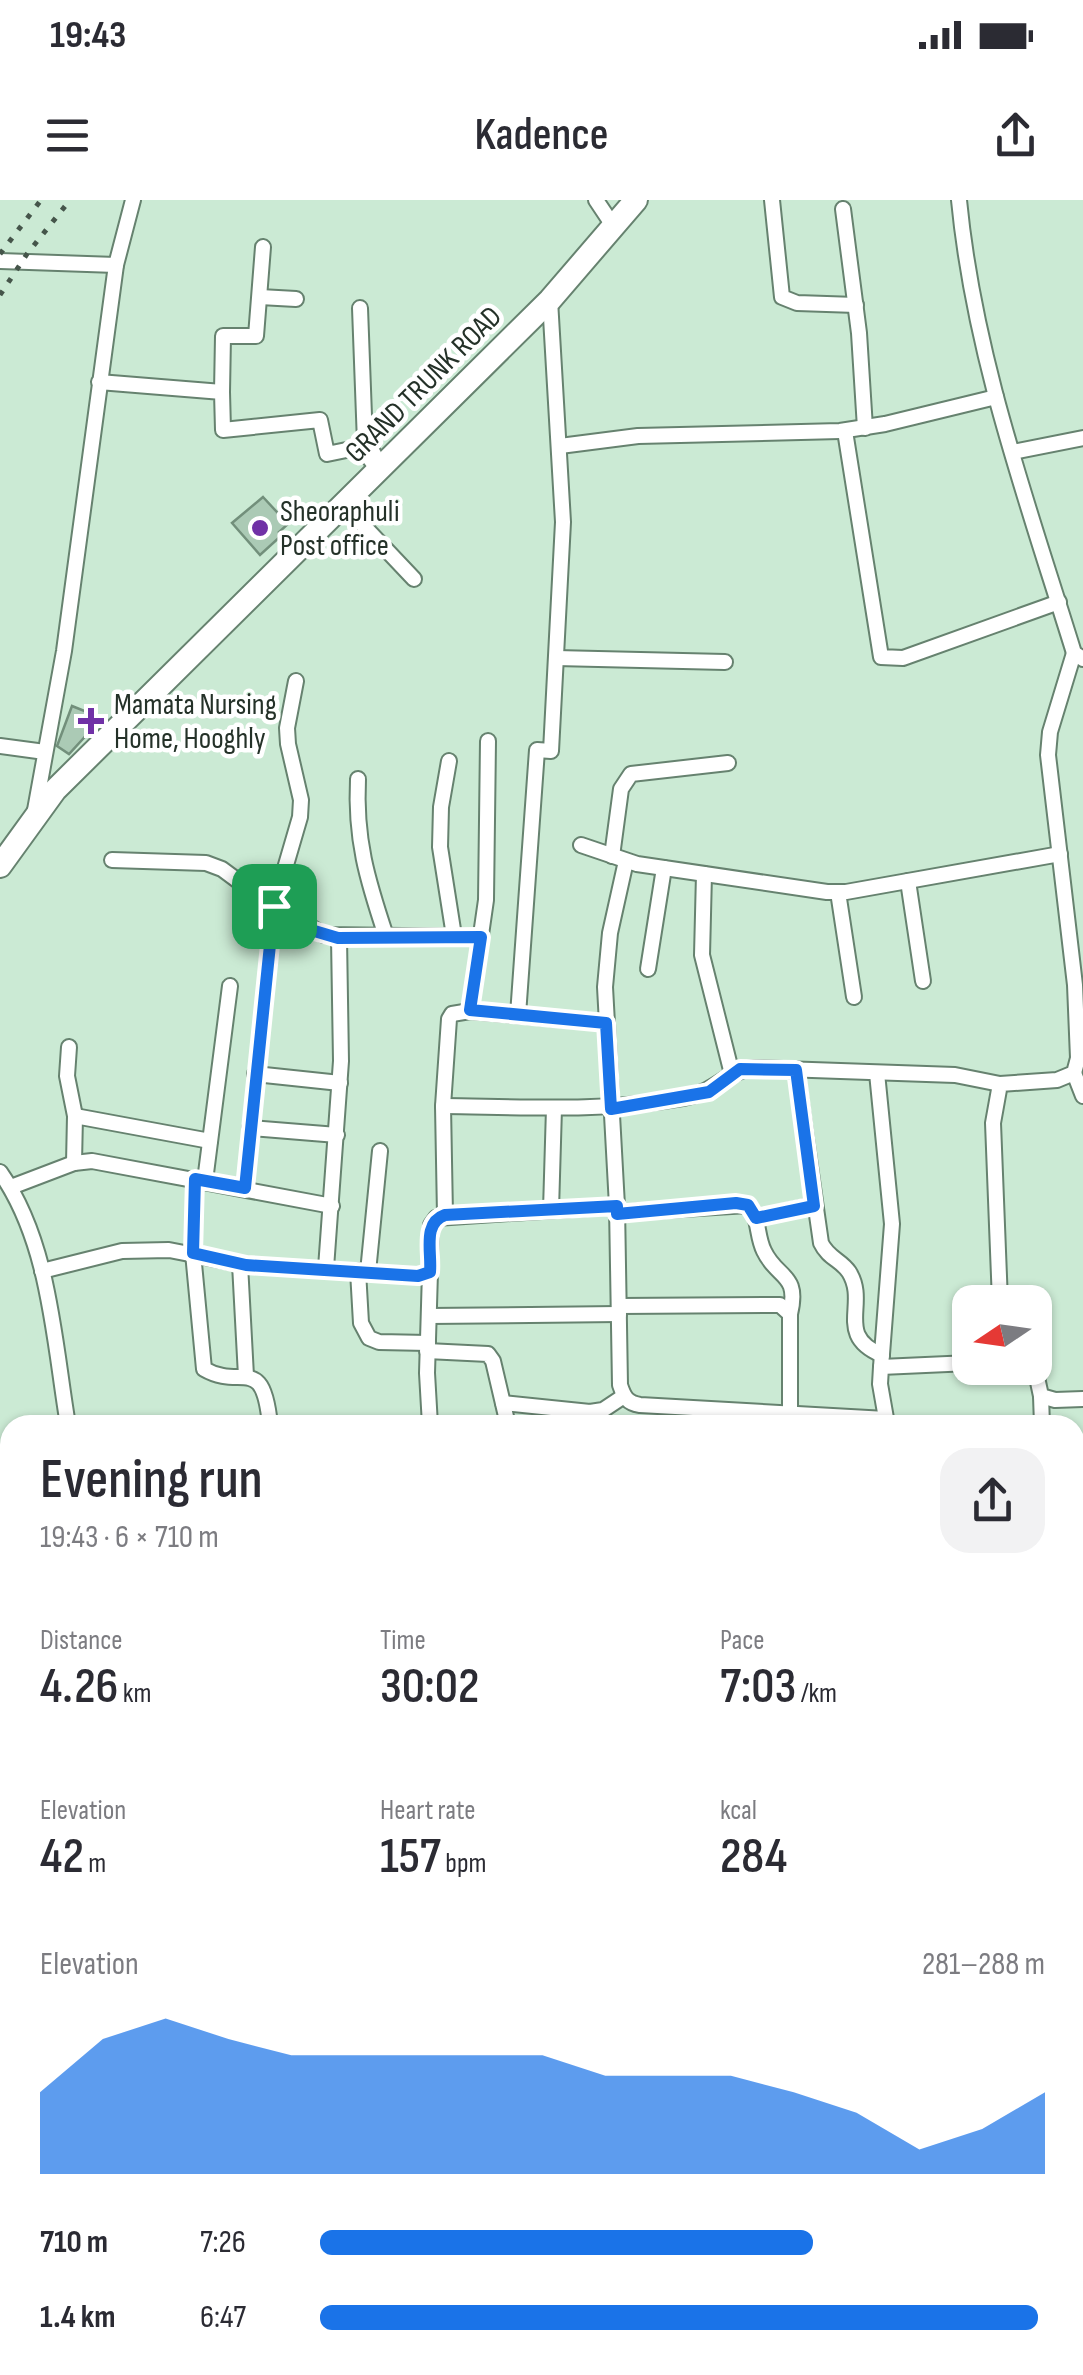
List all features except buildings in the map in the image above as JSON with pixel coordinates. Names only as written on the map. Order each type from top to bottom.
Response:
[{"type":"main road","name":"GRAND TRUNK ROAD","points":[[0,866],[34,816],[80,764],[550,300],[636,200]]},
{"type":"street","points":[[34,816],[64,652],[116,265],[133,200]]},
{"type":"street","points":[[596,200],[614,227]]},
{"type":"street","points":[[772,200],[782,298],[797,304],[856,305]]},
{"type":"street","points":[[958,200],[970,290],[996,397],[1078,656],[1050,732],[1048,755],[1079,985],[1078,1058],[1074,1074],[1083,1094]]},
{"type":"street","points":[[843,209],[856,305],[865,428]]},
{"type":"street","points":[[263,247],[256,336],[223,336],[223,430],[320,420],[327,454],[361,447],[381,468]]},
{"type":"street","points":[[0,260],[116,265]]},
{"type":"street","points":[[260,296],[296,300]]},
{"type":"street","points":[[518,1015],[537,750],[550,751],[563,522],[550,300]]},
{"type":"street","points":[[360,308],[365,443],[381,468]]},
{"type":"street","points":[[100,382],[222,392]]},
{"type":"street","points":[[560,446],[638,436],[845,431],[996,397]]},
{"type":"street","points":[[845,431],[881,657],[903,658],[1058,602]]},
{"type":"street","points":[[1012,452],[1083,438]]},
{"type":"street","points":[[343,504],[414,579]]},
{"type":"street","points":[[556,658],[725,662]]},
{"type":"street","points":[[245,1188],[274,906],[300,817],[301,800],[287,728],[296,681]]},
{"type":"street","points":[[470,1010],[487,877],[488,740]]},
{"type":"street","points":[[0,746],[46,752]]},
{"type":"street","points":[[449,762],[440,847],[454,936]]},
{"type":"street","points":[[714,1415],[630,1404],[620,1386],[606,961],[619,858],[621,788],[631,774],[728,763]]},
{"type":"street","points":[[358,779],[360,855],[386,936]]},
{"type":"street","points":[[581,845],[664,868],[838,892],[1060,854]]},
{"type":"street","points":[[112,860],[206,863],[222,869],[311,930],[338,938],[481,937]]},
{"type":"street","points":[[648,970],[664,868]]},
{"type":"street","points":[[704,874],[702,955],[732,1074]]},
{"type":"street","points":[[908,880],[923,980]]},
{"type":"street","points":[[838,892],[854,997]]},
{"type":"street","points":[[326,1268],[342,1034],[338,938]]},
{"type":"street","points":[[230,986],[210,1140],[200,1180],[193,1253],[204,1369],[219,1375],[246,1376],[262,1389],[268,1415]]},
{"type":"street","points":[[445,1215],[442,1106],[449,1020],[457,1011],[470,1010],[606,1023]]},
{"type":"street","points":[[69,1047],[67,1076],[75,1116],[74,1163]]},
{"type":"street","points":[[442,1106],[611,1109],[709,1092],[740,1069],[754,1068],[954,1075],[1000,1084],[1057,1080],[1074,1074]]},
{"type":"street","points":[[796,1070],[814,1206],[826,1254],[843,1266],[854,1284],[854,1318],[860,1341],[882,1362],[952,1363]]},
{"type":"street","points":[[877,1073],[892,1224],[882,1362],[886,1415]]},
{"type":"street","points":[[255,1074],[340,1083]]},
{"type":"street","points":[[999,1285],[993,1123],[1000,1084]]},
{"type":"street","points":[[551,1210],[554,1108]]},
{"type":"street","points":[[75,1116],[210,1140]]},
{"type":"street","points":[[250,1128],[336,1135]]},
{"type":"street","points":[[380,1151],[363,1271],[361,1323],[370,1338],[488,1354],[506,1415]]},
{"type":"street","points":[[11,1188],[74,1163],[92,1160],[332,1206]]},
{"type":"street","points":[[0,1172],[11,1188],[42,1270],[66,1415]]},
{"type":"street","points":[[430,1415],[430,1225],[436,1218],[736,1203],[748,1205],[756,1218],[764,1253],[791,1284],[794,1300],[790,1314],[790,1415]]},
{"type":"street","points":[[756,1218],[814,1206]]},
{"type":"street","points":[[42,1270],[122,1251],[193,1253],[240,1264],[418,1276],[430,1272]]},
{"type":"street","points":[[240,1264],[246,1376]]},
{"type":"street","points":[[429,1316],[780,1305],[790,1314]]},
{"type":"street","points":[[1039,1385],[1042,1415]]},
{"type":"street","points":[[575,1415],[602,1410],[624,1396]]},
{"type":"street","points":[[1041,1396],[1083,1399]]},
{"type":"street","points":[[503,1403],[555,1415]]},
{"type":"railway","points":[[0,254],[41,200]]},
{"type":"railway","points":[[0,295],[70,200]]},
{"type":"place","name":"Sheoraphuli Post office","points":[[260,528]]},
{"type":"place","name":"Mamata Nursing Home, Hooghly","points":[[91,721]]},
{"type":"route","points":[[274,906],[324,936],[481,937],[470,1010],[606,1023],[611,1109],[709,1092],[740,1069],[796,1070],[814,1206],[756,1218],[748,1205],[736,1203],[617,1214],[617,1206],[445,1215],[430,1225],[430,1272],[418,1276],[246,1265],[193,1253],[195,1179],[245,1188],[274,906]]}]
